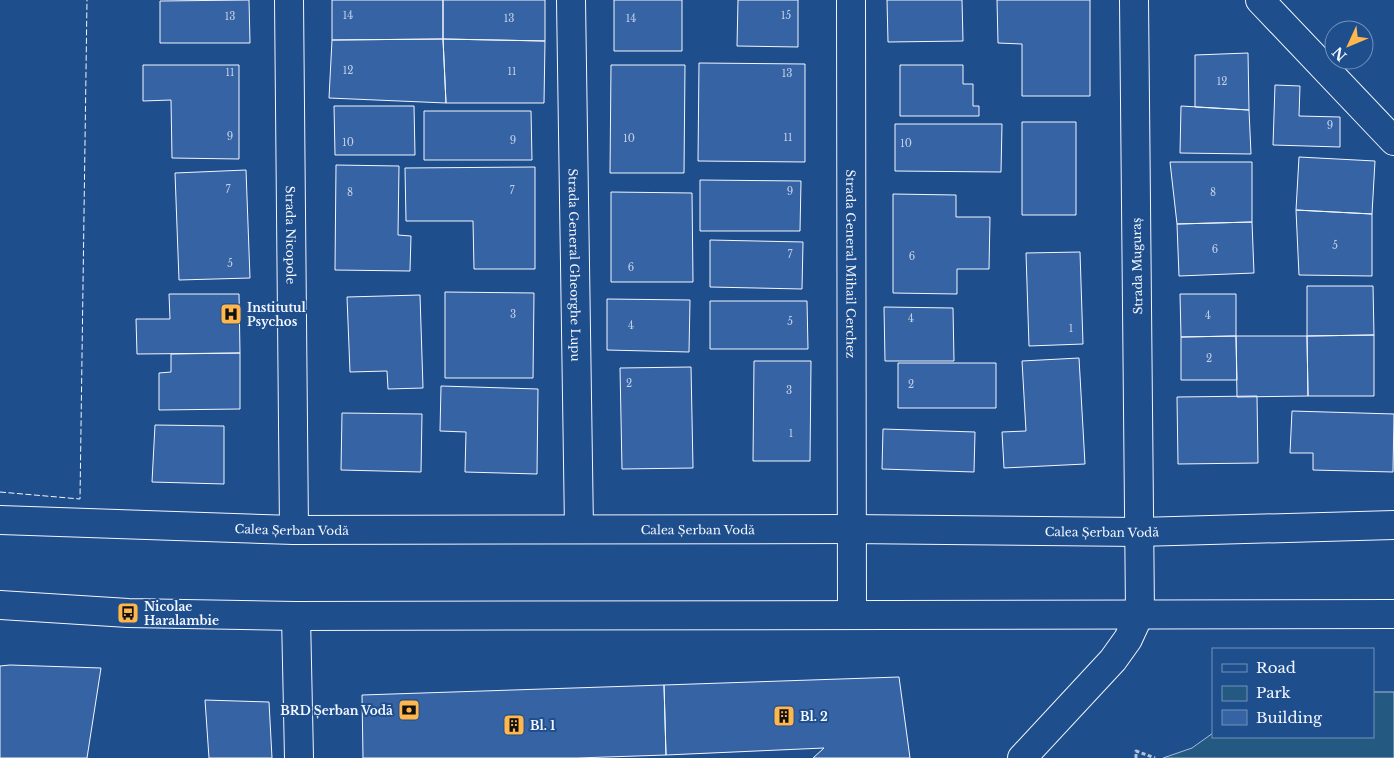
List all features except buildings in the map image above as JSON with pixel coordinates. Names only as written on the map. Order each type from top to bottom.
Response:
[{"type":"street","name":"Strada Nicopole","points":[[288,0],[294,530]]},
{"type":"street","name":"Strada General Gheorghe Lupu","points":[[571,0],[579,529]]},
{"type":"street","name":"Strada General Mihail Cerchez","points":[[851,0],[852,615]]},
{"type":"street","name":"Strada Muguraș","points":[[1134,0],[1140,613]]},
{"type":"street","points":[[1260,0],[1394,141]]},
{"type":"street","name":"Calea Șerban Vodă","points":[[0,520],[294,530],[851,528],[1139,532],[1394,525]]},
{"type":"street","points":[[0,605],[128,613],[296,616],[1394,614]]},
{"type":"street","points":[[1022,758],[1113,660],[1128,639],[1140,613]]},
{"type":"street","points":[[296,616],[299,758]]},
{"type":"path","points":[[1136,758],[1136,751],[1155,758]]},
{"type":"green space","points":[[1374,692],[1394,692],[1394,758],[1163,758],[1192,748],[1212,734],[1212,738],[1374,738]]},
{"type":"fence","points":[[0,492],[80,499],[87,0]]},
{"type":"place","name":"Institutul Psychos","points":[[231,314]]},
{"type":"place","name":"Nicolae Haralambie","points":[[128,613]]},
{"type":"place","name":"BRD Șerban Vodă","points":[[409,710]]},
{"type":"place","name":"Bl. 2","points":[[784,716]]},
{"type":"place","name":"Bl. 1","points":[[514,725]]}]
